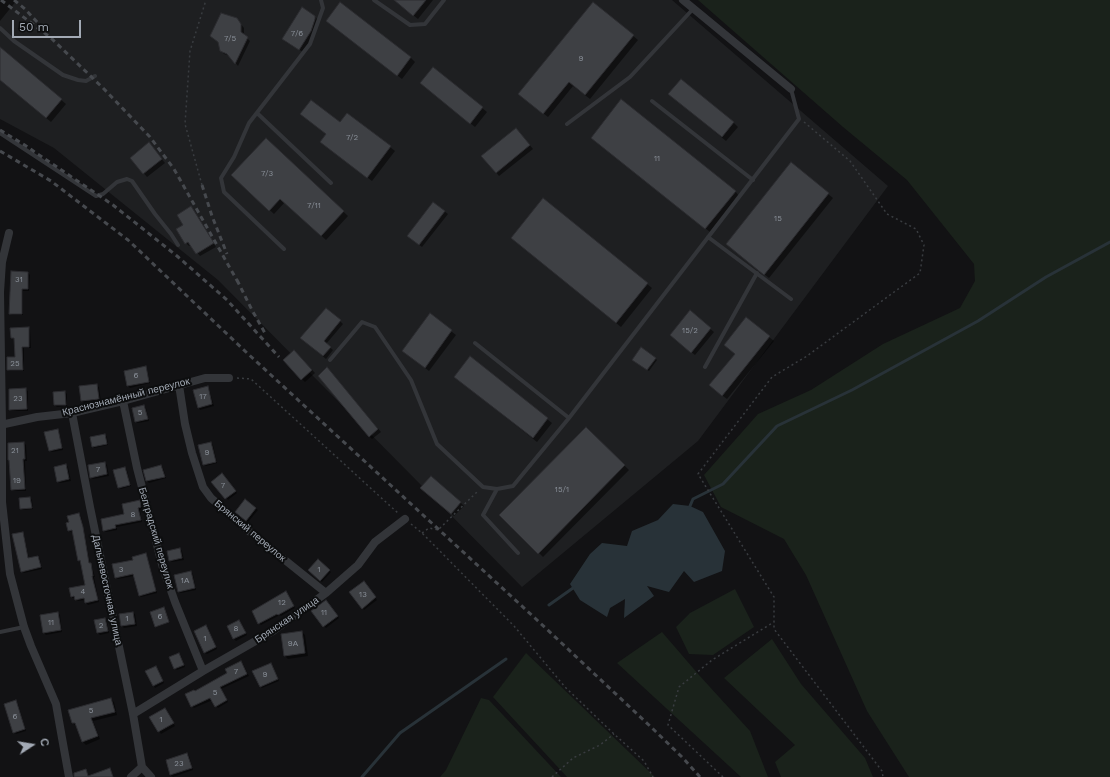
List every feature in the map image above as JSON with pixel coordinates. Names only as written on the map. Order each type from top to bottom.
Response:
[{"type":"street","points":[[683,0],[791,89]]},
{"type":"street","points":[[9,233],[2,262],[0,292],[2,502],[10,574],[24,627],[56,704],[69,777]]},
{"type":"street","name":"Краснознамённый переулок","points":[[1,425],[123,401],[205,378],[229,378]]},
{"type":"street","name":"Брянский переулок","points":[[178,385],[192,453],[203,487],[211,498],[244,527],[326,593]]},
{"type":"street","name":"Белградский переулок","points":[[123,401],[137,468],[163,568],[203,671]]},
{"type":"street","name":"Дальневосточная улица","points":[[72,412],[91,515],[133,714],[142,767]]},
{"type":"street","name":"Брянская улица","points":[[133,714],[203,671],[273,631],[326,593],[358,565],[375,542],[405,520]]},
{"type":"street","points":[[132,777],[142,767],[152,777]]},
{"type":"lane","points":[[284,249],[224,192],[221,178],[234,157],[249,123],[310,44],[323,8],[321,0]]},
{"type":"lane","points":[[374,0],[410,25],[425,24],[444,0]]},
{"type":"lane","points":[[567,124],[630,77],[694,9]]},
{"type":"lane","points":[[0,28],[14,41],[63,75],[86,81],[95,76]]},
{"type":"lane","points":[[330,360],[362,322],[375,327],[412,380],[437,444],[483,487],[498,490],[513,486],[569,418],[799,118],[791,89]]},
{"type":"lane","points":[[652,101],[752,180]]},
{"type":"lane","points":[[257,113],[331,183]]},
{"type":"lane","points":[[0,133],[96,196],[103,194],[117,182],[127,179],[132,181],[178,245]]},
{"type":"lane","points":[[708,237],[791,299]]},
{"type":"lane","points":[[705,367],[757,273]]},
{"type":"lane","points":[[475,343],[569,418]]},
{"type":"lane","points":[[498,490],[483,515],[518,553]]},
{"type":"lane","points":[[0,632],[24,627]]},
{"type":"path","points":[[202,185],[185,124],[190,51],[206,0]]},
{"type":"path","points":[[799,118],[850,161],[887,214],[916,230],[924,245],[920,273],[807,356],[772,377],[698,474],[774,597],[774,628],[882,771],[883,777]]},
{"type":"path","points":[[229,378],[251,379],[405,520],[422,533],[514,626],[565,687],[644,761],[654,777]]},
{"type":"path","points":[[422,533],[429,528],[438,530],[483,487]]},
{"type":"path","points":[[723,777],[668,725],[679,687],[712,660],[774,622]]},
{"type":"path","points":[[552,777],[573,758],[600,745],[614,734]]},
{"type":"shaded area","points":[[0,0],[672,0],[888,186],[698,441],[522,587],[218,280],[54,148],[0,119]]},
{"type":"shaded area","points":[[698,0],[1110,0],[1110,777],[909,777],[867,711],[806,575],[784,539],[721,507],[704,475],[758,414],[811,390],[883,344],[960,308],[975,281],[974,264],[907,180],[843,127]]},
{"type":"shaded area","points":[[673,504],[690,506],[703,512],[725,551],[722,571],[694,582],[684,571],[669,592],[647,586],[654,596],[624,618],[625,599],[610,608],[607,617],[580,600],[570,584],[590,554],[602,543],[627,546],[632,531],[658,520]]},
{"type":"shaded area","points":[[735,589],[754,627],[713,655],[689,654],[676,627],[690,613]]},
{"type":"shaded area","points":[[662,632],[750,731],[768,777],[741,777],[617,663]]},
{"type":"shaded area","points":[[772,639],[801,684],[865,758],[873,777],[781,777],[775,762],[795,745],[724,678]]},
{"type":"shaded area","points":[[526,653],[655,777],[567,777],[493,697]]},
{"type":"shaded area","points":[[481,698],[489,700],[561,777],[440,777],[446,770]]},
{"type":"building","points":[[394,0],[426,0],[413,16]]},
{"type":"building","points":[[340,2],[411,57],[397,76],[326,21]]},
{"type":"building","points":[[593,2],[634,35],[585,95],[569,82],[543,114],[518,94]]},
{"type":"building","points":[[302,7],[315,16],[315,19],[311,31],[299,50],[282,39]]},
{"type":"building","points":[[221,13],[237,18],[241,24],[241,32],[248,37],[235,64],[227,54],[220,51],[218,42],[210,36]]},
{"type":"building","points":[[0,47],[62,99],[46,118],[0,80]]},
{"type":"building","points":[[433,67],[483,107],[470,124],[420,83]]},
{"type":"building","points":[[681,79],[734,122],[722,137],[668,94]]},
{"type":"building","points":[[621,99],[736,191],[705,229],[591,138]]},
{"type":"building","points":[[311,100],[340,122],[347,113],[391,146],[367,178],[320,142],[326,134],[300,114]]},
{"type":"building","points":[[516,128],[530,145],[496,173],[481,156]]},
{"type":"building","points":[[266,138],[344,211],[321,236],[280,199],[269,211],[231,175]]},
{"type":"building","points":[[149,142],[162,159],[143,174],[130,158]]},
{"type":"building","points":[[791,162],[829,193],[764,275],[726,244]]},
{"type":"building","points":[[543,198],[648,283],[616,323],[511,238]]},
{"type":"building","points":[[433,202],[445,211],[419,245],[407,236]]},
{"type":"building","points":[[191,206],[214,243],[196,254],[188,242],[185,244],[176,229],[183,225],[177,215]]},
{"type":"building","points":[[11,271],[28,272],[28,289],[22,289],[22,314],[9,314]]},
{"type":"building","points":[[326,308],[341,320],[324,341],[331,347],[323,356],[300,338]]},
{"type":"building","points":[[690,310],[711,328],[691,353],[670,335]]},
{"type":"building","points":[[430,313],[452,330],[425,368],[402,351]]},
{"type":"building","points":[[746,317],[770,336],[722,396],[709,385],[735,354],[724,345]]},
{"type":"building","points":[[29,327],[29,347],[22,347],[23,370],[7,370],[7,357],[15,357],[14,338],[11,338],[10,328]]},
{"type":"building","points":[[641,347],[656,358],[647,370],[632,360]]},
{"type":"building","points":[[294,350],[312,370],[301,380],[283,360]]},
{"type":"building","points":[[470,356],[548,418],[533,438],[454,377]]},
{"type":"building","points":[[146,366],[149,382],[127,386],[124,371]]},
{"type":"building","points":[[327,367],[378,429],[369,437],[318,376]]},
{"type":"building","points":[[97,384],[99,399],[81,401],[79,386]]},
{"type":"building","points":[[208,386],[212,404],[198,408],[193,390]]},
{"type":"building","points":[[26,388],[27,409],[9,410],[9,389]]},
{"type":"building","points":[[65,391],[66,405],[54,405],[53,392]]},
{"type":"building","points":[[144,405],[148,419],[135,422],[132,408]]},
{"type":"building","points":[[586,427],[625,465],[538,554],[499,515]]},
{"type":"building","points":[[58,429],[62,448],[49,451],[44,432]]},
{"type":"building","points":[[105,434],[107,444],[92,447],[90,437]]},
{"type":"building","points":[[24,442],[25,459],[23,459],[25,489],[11,490],[8,443]]},
{"type":"building","points":[[211,442],[216,462],[203,465],[198,445]]},
{"type":"building","points":[[105,462],[107,474],[90,478],[88,465]]},
{"type":"building","points":[[66,464],[69,479],[57,482],[54,467]]},
{"type":"building","points":[[161,465],[165,477],[146,481],[143,470]]},
{"type":"building","points":[[125,467],[130,485],[118,488],[113,470]]},
{"type":"building","points":[[222,473],[236,491],[225,499],[211,482]]},
{"type":"building","points":[[431,476],[461,502],[451,514],[420,488]]},
{"type":"building","points":[[30,497],[32,508],[20,509],[19,498]]},
{"type":"building","points":[[245,499],[256,508],[246,521],[235,512]]},
{"type":"building","points":[[140,500],[141,507],[138,508],[141,520],[115,525],[116,528],[103,531],[101,519],[124,514],[122,504]]},
{"type":"building","points":[[79,513],[98,600],[85,603],[84,598],[75,600],[74,596],[71,597],[69,588],[85,585],[80,560],[78,561],[72,530],[68,531],[66,523],[69,522],[67,516]]},
{"type":"building","points":[[23,532],[28,558],[38,556],[41,567],[21,572],[12,534]]},
{"type":"building","points":[[180,548],[182,558],[169,561],[167,551]]},
{"type":"building","points":[[146,553],[156,591],[139,596],[133,574],[115,578],[112,564],[133,560],[132,557]]},
{"type":"building","points":[[318,559],[330,570],[320,581],[308,570]]},
{"type":"building","points":[[191,571],[195,588],[178,592],[174,575]]},
{"type":"building","points":[[364,581],[376,597],[362,609],[349,592]]},
{"type":"building","points":[[286,591],[294,606],[258,624],[252,611]]},
{"type":"building","points":[[326,600],[338,616],[323,627],[311,611]]},
{"type":"building","points":[[164,607],[169,622],[155,627],[150,612]]},
{"type":"building","points":[[58,612],[61,630],[43,633],[40,615]]},
{"type":"building","points":[[133,612],[135,624],[121,626],[119,614]]},
{"type":"building","points":[[105,618],[108,631],[97,633],[94,620]]},
{"type":"building","points":[[239,620],[246,633],[233,639],[227,626]]},
{"type":"building","points":[[206,625],[216,647],[204,653],[194,631]]},
{"type":"building","points":[[302,631],[305,653],[284,656],[281,634]]},
{"type":"building","points":[[179,653],[184,665],[174,669],[169,657]]},
{"type":"building","points":[[241,661],[247,674],[220,687],[227,700],[215,707],[210,698],[191,707],[185,694],[194,690],[195,691],[227,673],[225,669]]},
{"type":"building","points":[[271,663],[278,679],[260,687],[252,671]]},
{"type":"building","points":[[156,666],[163,681],[153,686],[145,671]]},
{"type":"building","points":[[111,698],[115,712],[91,718],[98,736],[82,742],[75,723],[72,723],[68,710]]},
{"type":"building","points":[[16,700],[25,729],[13,733],[4,704]]},
{"type":"building","points":[[165,708],[174,723],[158,732],[149,717]]},
{"type":"building","points":[[187,753],[192,768],[170,775],[166,760]]},
{"type":"building","points":[[110,768],[113,777],[74,777],[74,773],[86,769],[88,776]]},
{"type":"waterway","points":[[690,506],[693,499],[723,484],[777,426],[852,390],[978,321],[1046,277],[1110,242]]},
{"type":"waterway","points":[[549,605],[573,588]]},
{"type":"waterway","points":[[362,777],[400,733],[506,659]]},
{"type":"railway","points":[[1,0],[51,38],[103,88],[150,137],[174,169],[239,284]]},
{"type":"railway","points":[[14,0],[38,23]]},
{"type":"railway","points":[[0,130],[113,205],[177,256],[227,300],[279,357]]},
{"type":"railway","points":[[0,151],[51,181],[128,240],[246,352],[651,727],[700,777]]},
{"type":"railway","points":[[202,185],[227,254]]},
{"type":"railway","points":[[237,280],[266,335]]}]
